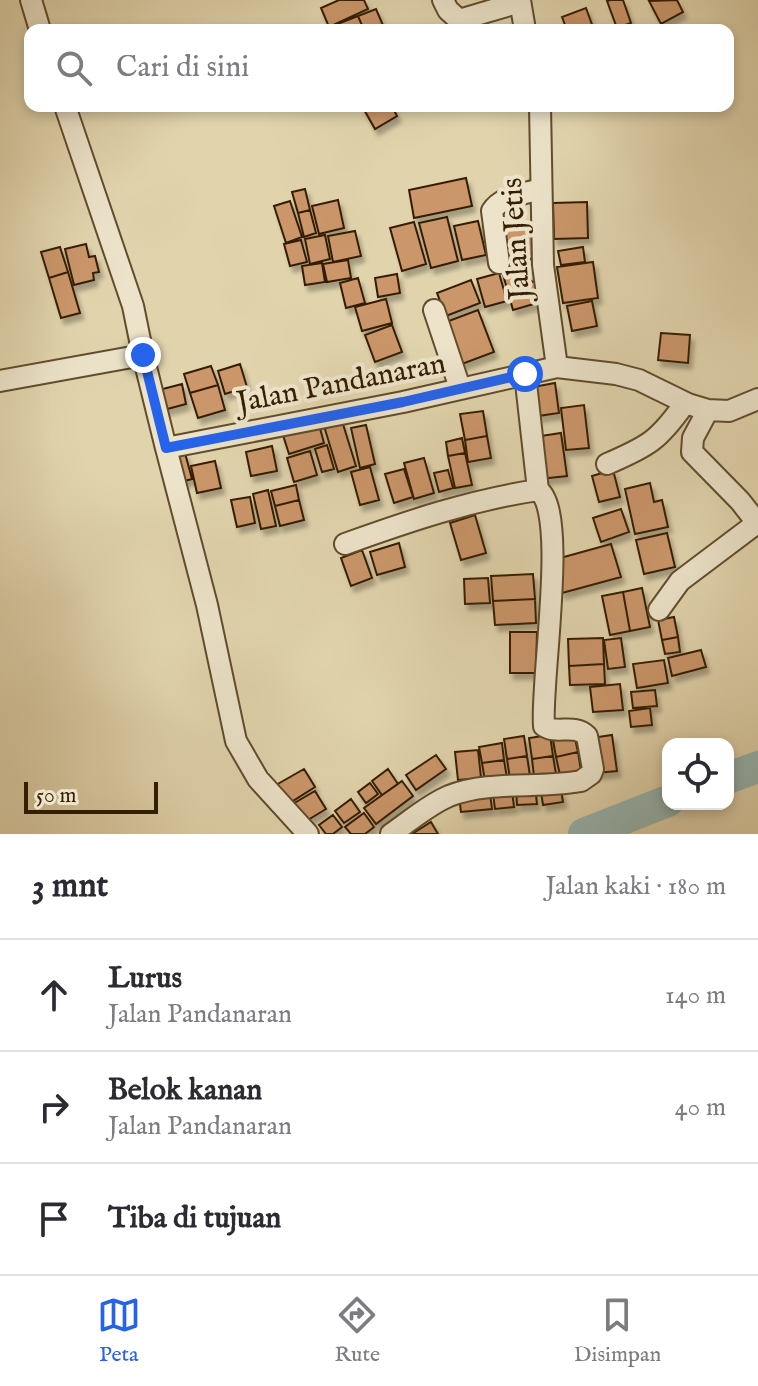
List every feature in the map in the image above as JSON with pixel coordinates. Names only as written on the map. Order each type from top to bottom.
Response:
[{"type":"street","points":[[31,0],[38,24]]},
{"type":"street","points":[[443,0],[459,20],[520,1],[524,24]]},
{"type":"street","points":[[67,112],[133,306],[207,605],[236,741],[258,779],[308,834]]},
{"type":"street","name":"Jalan Jetis","points":[[540,112],[543,265],[557,367]]},
{"type":"street","points":[[499,263],[492,211],[496,204],[540,189]]},
{"type":"street","points":[[434,310],[460,388]]},
{"type":"street","points":[[0,381],[143,355]]},
{"type":"street","name":"Jalan Pandanaran","points":[[166,448],[557,367],[639,380],[685,403],[708,410],[729,411],[758,399]]},
{"type":"street","points":[[391,834],[450,796],[473,789],[581,781],[593,769],[584,732],[573,728],[552,730],[544,726],[552,564],[551,516],[546,498],[538,490],[525,374]]},
{"type":"street","points":[[607,464],[656,440],[685,403]]},
{"type":"street","points":[[659,610],[680,581],[758,523],[692,452],[693,438],[708,410]]},
{"type":"street","points":[[345,544],[421,516],[491,497],[538,490]]},
{"type":"building","points":[[339,0],[364,0],[368,9],[336,24],[328,24],[321,8]]},
{"type":"building","points":[[623,0],[631,23],[616,24],[607,1]]},
{"type":"building","points":[[677,0],[683,12],[661,24],[649,1]]},
{"type":"building","points":[[586,8],[592,24],[565,24],[562,17]]},
{"type":"building","points":[[376,9],[382,24],[361,24],[358,16]]},
{"type":"building","points":[[358,16],[361,24],[340,24]]},
{"type":"building","points":[[365,112],[395,112],[397,116],[375,129]]},
{"type":"building","points":[[466,178],[472,206],[414,218],[409,190]]},
{"type":"building","points":[[305,189],[310,210],[298,213],[292,192]]},
{"type":"building","points":[[338,200],[344,228],[319,234],[312,206]]},
{"type":"building","points":[[290,201],[302,237],[286,243],[274,206]]},
{"type":"building","points":[[587,202],[588,238],[554,239],[553,203]]},
{"type":"building","points":[[310,210],[316,233],[304,237],[298,213]]},
{"type":"building","points":[[447,217],[458,261],[431,268],[419,223]]},
{"type":"building","points":[[478,221],[486,255],[462,260],[454,226]]},
{"type":"building","points":[[414,222],[426,264],[402,271],[390,228]]},
{"type":"building","points":[[531,225],[538,257],[504,264],[497,233]]},
{"type":"building","points":[[355,231],[361,256],[333,262],[328,236]]},
{"type":"building","points":[[325,235],[330,259],[310,264],[305,239]]},
{"type":"building","points":[[301,240],[307,262],[290,266],[284,244]]},
{"type":"building","points":[[86,244],[89,257],[95,256],[99,272],[93,273],[94,280],[74,285],[65,249]]},
{"type":"building","points":[[60,247],[68,272],[49,278],[41,252]]},
{"type":"building","points":[[583,247],[585,262],[561,265],[558,251]]},
{"type":"building","points":[[348,260],[351,278],[327,282],[323,264]]},
{"type":"building","points":[[593,262],[598,298],[563,303],[557,267]]},
{"type":"building","points":[[322,263],[325,282],[305,285],[302,266]]},
{"type":"building","points":[[526,264],[531,282],[539,280],[543,294],[535,297],[537,303],[513,310],[502,271]]},
{"type":"building","points":[[68,272],[80,313],[61,318],[49,278]]},
{"type":"building","points":[[499,273],[507,301],[485,307],[477,279]]},
{"type":"building","points":[[397,274],[400,293],[378,297],[375,278]]},
{"type":"building","points":[[358,278],[365,303],[346,308],[340,283]]},
{"type":"building","points":[[471,280],[480,303],[446,316],[437,293]]},
{"type":"building","points":[[386,299],[392,323],[362,331],[355,307]]},
{"type":"building","points":[[592,301],[597,326],[572,331],[567,306]]},
{"type":"building","points":[[478,310],[494,352],[462,364],[446,322]]},
{"type":"building","points":[[392,325],[402,352],[375,362],[365,335]]},
{"type":"building","points":[[661,333],[690,335],[688,363],[658,360]]},
{"type":"building","points":[[240,364],[247,387],[225,394],[218,371]]},
{"type":"building","points":[[211,366],[218,385],[190,393],[184,374]]},
{"type":"building","points":[[555,383],[559,413],[538,416],[533,387]]},
{"type":"building","points":[[182,384],[186,404],[160,411],[155,391]]},
{"type":"building","points":[[218,385],[225,410],[198,418],[190,393]]},
{"type":"building","points":[[584,405],[589,448],[566,450],[561,408]]},
{"type":"building","points":[[483,411],[487,436],[465,440],[460,414]]},
{"type":"building","points":[[318,421],[324,443],[289,454],[282,432]]},
{"type":"building","points":[[342,421],[356,466],[338,472],[324,426]]},
{"type":"building","points":[[366,425],[375,464],[360,468],[351,428]]},
{"type":"building","points":[[561,433],[567,476],[540,479],[534,437]]},
{"type":"building","points":[[487,436],[491,458],[468,462],[465,440]]},
{"type":"building","points":[[462,438],[465,453],[448,456],[446,442]]},
{"type":"building","points":[[327,445],[334,469],[322,472],[315,449]]},
{"type":"building","points":[[272,446],[277,471],[251,476],[246,452]]},
{"type":"building","points":[[310,451],[317,475],[294,482],[287,458]]},
{"type":"building","points":[[185,453],[192,479],[177,483],[171,457]]},
{"type":"building","points":[[465,453],[472,485],[455,488],[448,456]]},
{"type":"building","points":[[424,458],[434,493],[414,499],[404,463]]},
{"type":"building","points":[[215,461],[221,488],[197,493],[191,466]]},
{"type":"building","points":[[370,467],[379,500],[360,505],[351,472]]},
{"type":"building","points":[[404,469],[413,497],[394,503],[385,474]]},
{"type":"building","points":[[448,470],[453,488],[439,492],[434,473]]},
{"type":"building","points":[[613,470],[620,497],[599,502],[592,476]]},
{"type":"building","points":[[650,483],[654,502],[662,500],[668,527],[635,534],[625,489]]},
{"type":"building","points":[[296,485],[299,500],[275,506],[271,491]]},
{"type":"building","points":[[268,490],[276,526],[261,529],[253,494]]},
{"type":"building","points":[[250,497],[255,523],[237,527],[231,500]]},
{"type":"building","points":[[299,500],[304,520],[280,526],[275,506]]},
{"type":"building","points":[[621,509],[629,532],[601,542],[593,518]]},
{"type":"building","points":[[475,515],[486,553],[461,560],[450,523]]},
{"type":"building","points":[[667,533],[675,567],[644,574],[636,540]]},
{"type":"building","points":[[399,543],[405,567],[377,575],[370,552]]},
{"type":"building","points":[[611,544],[621,577],[562,593],[553,560]]},
{"type":"building","points":[[362,550],[372,578],[351,586],[341,558]]},
{"type":"building","points":[[533,574],[535,599],[493,601],[491,576]]},
{"type":"building","points":[[488,578],[490,603],[465,604],[464,579]]},
{"type":"building","points":[[642,588],[650,627],[630,631],[623,592]]},
{"type":"building","points":[[623,592],[630,631],[610,635],[602,596]]},
{"type":"building","points":[[535,599],[536,623],[495,625],[493,601]]},
{"type":"building","points":[[674,617],[678,637],[662,640],[658,620]]},
{"type":"building","points":[[510,632],[537,632],[536,673],[510,673]]},
{"type":"building","points":[[678,637],[680,652],[665,654],[662,640]]},
{"type":"building","points":[[603,638],[604,664],[569,666],[568,639]]},
{"type":"building","points":[[621,638],[625,667],[608,669],[604,640]]},
{"type":"building","points":[[701,650],[706,667],[672,676],[668,658]]},
{"type":"building","points":[[664,660],[668,683],[637,688],[633,664]]},
{"type":"building","points":[[604,664],[605,684],[570,685],[569,666]]},
{"type":"building","points":[[620,684],[623,710],[593,712],[590,687]]},
{"type":"building","points":[[655,690],[657,706],[633,708],[631,692]]},
{"type":"building","points":[[650,708],[652,725],[631,727],[629,711]]},
{"type":"building","points":[[573,730],[578,752],[556,757],[552,734]]},
{"type":"building","points":[[550,735],[553,756],[532,759],[529,738]]},
{"type":"building","points":[[612,735],[617,771],[596,773],[591,738]]},
{"type":"building","points":[[524,736],[527,756],[507,759],[504,739]]},
{"type":"building","points":[[502,743],[504,760],[482,763],[479,747]]},
{"type":"building","points":[[478,750],[481,778],[458,780],[455,752]]},
{"type":"building","points":[[578,752],[581,771],[560,775],[556,757]]},
{"type":"building","points":[[436,755],[446,769],[416,790],[406,775]]},
{"type":"building","points":[[527,756],[530,776],[510,779],[507,759]]},
{"type":"building","points":[[553,756],[556,774],[534,776],[532,759]]},
{"type":"building","points":[[504,760],[507,778],[485,781],[482,763]]},
{"type":"building","points":[[304,769],[315,787],[288,804],[276,785]]},
{"type":"building","points":[[388,769],[398,784],[382,795],[372,781]]},
{"type":"building","points":[[402,781],[413,796],[376,824],[364,808]]},
{"type":"building","points":[[370,783],[378,794],[366,803],[358,792]]},
{"type":"building","points":[[535,787],[537,804],[517,805],[516,788]]},
{"type":"building","points":[[561,790],[563,802],[543,805],[541,792]]},
{"type":"building","points":[[315,791],[326,809],[303,823],[291,805]]},
{"type":"building","points":[[512,791],[514,807],[495,809],[493,793]]},
{"type":"building","points":[[490,794],[492,809],[461,812],[459,797]]},
{"type":"building","points":[[351,799],[360,812],[344,823],[335,811]]},
{"type":"building","points":[[364,813],[374,827],[365,834],[351,834],[345,827]]},
{"type":"building","points":[[333,815],[342,827],[333,834],[326,834],[319,825]]},
{"type":"building","points":[[431,822],[438,834],[412,834]]},
{"type":"waterway","points":[[734,776],[758,767]]},
{"type":"waterway","points":[[584,834],[662,803]]},
{"type":"route","points":[[143,355],[166,448],[403,402],[525,374]]}]
